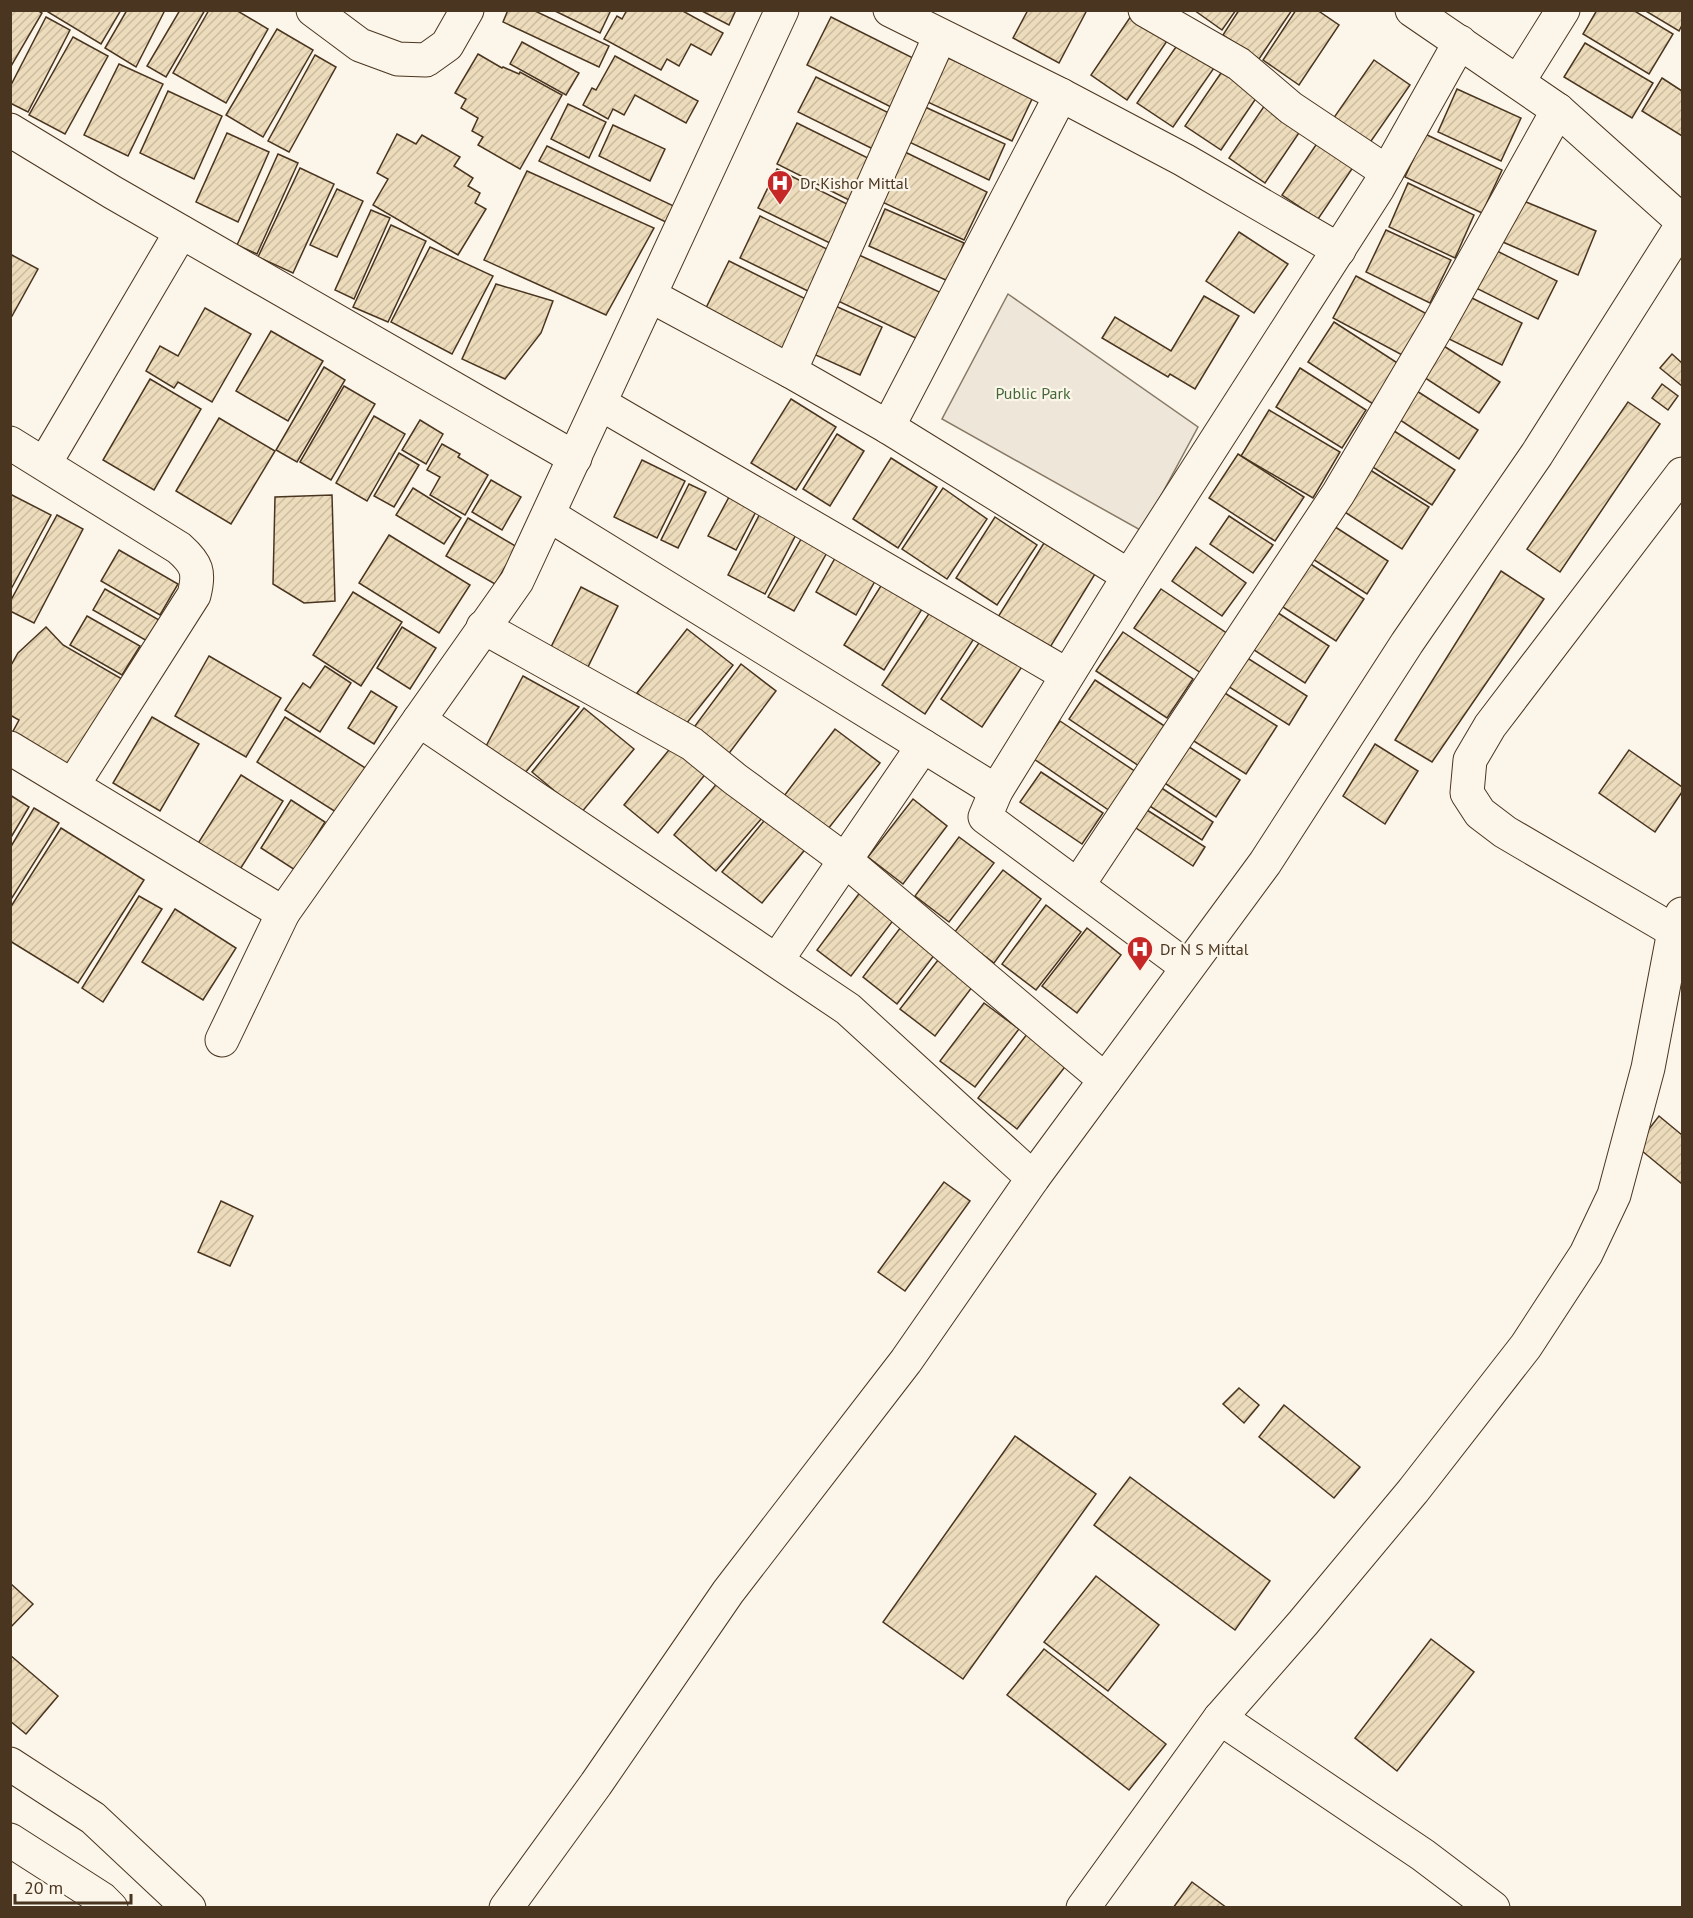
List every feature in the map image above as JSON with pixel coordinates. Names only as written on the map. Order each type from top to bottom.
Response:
[{"type":"street","points":[[313,10],[360,45],[398,59],[426,60],[447,45],[467,10]]},
{"type":"street","points":[[222,1040],[283,914],[518,580],[782,10]]},
{"type":"street","points":[[890,10],[1061,95],[1184,160],[1339,250]]},
{"type":"street","points":[[1145,10],[1239,64],[1292,108],[1387,172]]},
{"type":"street","points":[[506,1908],[596,1784],[728,1592],[906,1361],[1033,1178],[1186,967],[1265,863],[1407,643],[1537,454],[1683,223],[1558,110],[1412,10]]},
{"type":"street","points":[[1518,82],[1563,10]]},
{"type":"street","points":[[790,371],[940,36]]},
{"type":"street","points":[[1186,967],[985,817],[996,790],[1067,675],[1387,172],[1460,42]]},
{"type":"street","points":[[888,428],[1061,95]]},
{"type":"street","points":[[1078,885],[1338,494],[1437,327],[1558,110]]},
{"type":"street","points":[[10,130],[181,232],[575,458]]},
{"type":"street","points":[[45,463],[181,232]]},
{"type":"street","points":[[651,296],[790,371],[888,428],[1129,576]]},
{"type":"street","points":[[601,404],[1067,675]]},
{"type":"street","points":[[10,442],[179,548],[193,561],[198,579],[194,595],[73,785]]},
{"type":"street","points":[[1083,1908],[1220,1719],[1413,1491],[1526,1346],[1586,1254],[1614,1195],[1648,1068],[1678,923],[1505,832],[1480,813],[1467,793],[1470,760],[1490,726],[1683,474]]},
{"type":"street","points":[[549,515],[996,790]]},
{"type":"street","points":[[483,627],[692,744],[735,779],[846,860],[1105,1080]]},
{"type":"street","points":[[419,720],[848,1009],[1033,1178]]},
{"type":"street","points":[[777,960],[923,746]]},
{"type":"street","points":[[10,748],[283,914]]},
{"type":"street","points":[[1220,1719],[1423,1855],[1494,1908]]},
{"type":"street","points":[[10,1764],[93,1818],[189,1908]]},
{"type":"street","points":[[10,1840],[102,1899],[111,1908]]},
{"type":"green space","name":"Public Park","points":[[1008,294],[1198,427],[1142,531],[942,419]]},
{"type":"building","points":[[10,10],[37,10],[42,13],[10,68]]},
{"type":"building","points":[[49,10],[121,10],[101,44],[48,12]]},
{"type":"building","points":[[127,10],[165,10],[136,67],[105,48]]},
{"type":"building","points":[[180,10],[205,10],[166,77],[147,66]]},
{"type":"building","points":[[209,10],[236,10],[268,29],[226,103],[173,73]]},
{"type":"building","points":[[508,10],[533,10],[609,46],[599,67],[503,22]]},
{"type":"building","points":[[553,10],[611,10],[600,33]]},
{"type":"building","points":[[627,10],[681,10],[723,33],[711,55],[691,44],[679,66],[667,59],[661,70],[604,39],[617,16],[622,19]]},
{"type":"building","points":[[700,10],[736,10],[729,25]]},
{"type":"building","points":[[1028,10],[1087,10],[1059,63],[1013,38]]},
{"type":"building","points":[[1194,10],[1236,10],[1222,30]]},
{"type":"building","points":[[1239,10],[1292,10],[1259,59],[1223,35]]},
{"type":"building","points":[[1296,10],[1317,10],[1339,25],[1299,85],[1263,60]]},
{"type":"building","points":[[1597,10],[1633,10],[1673,34],[1649,74],[1583,34]]},
{"type":"building","points":[[1644,10],[1682,10],[1682,25],[1679,31]]},
{"type":"building","points":[[1131,16],[1167,41],[1127,100],[1091,75]]},
{"type":"building","points":[[46,17],[70,30],[28,112],[10,103],[10,87]]},
{"type":"building","points":[[831,17],[919,61],[895,109],[807,65]]},
{"type":"building","points":[[277,29],[313,50],[263,137],[226,115]]},
{"type":"building","points":[[73,37],[108,56],[65,134],[29,115]]},
{"type":"building","points":[[522,42],[579,73],[566,95],[510,64]]},
{"type":"building","points":[[1585,43],[1653,83],[1632,118],[1564,77]]},
{"type":"building","points":[[1178,44],[1214,68],[1173,127],[1137,103]]},
{"type":"building","points":[[478,54],[502,68],[519,74],[520,72],[562,95],[520,169],[478,145],[483,137],[472,131],[478,118],[461,108],[466,99],[455,93]]},
{"type":"building","points":[[315,55],[336,67],[289,152],[268,141]]},
{"type":"building","points":[[942,55],[1033,97],[1012,141],[921,99]]},
{"type":"building","points":[[615,56],[698,101],[686,123],[635,95],[624,115],[613,109],[608,119],[583,105],[592,88],[596,90]]},
{"type":"building","points":[[1374,60],[1410,85],[1369,144],[1333,119]]},
{"type":"building","points":[[119,64],[163,84],[128,156],[84,135]]},
{"type":"building","points":[[1225,67],[1261,91],[1221,150],[1185,126]]},
{"type":"building","points":[[816,77],[895,116],[877,151],[798,112]]},
{"type":"building","points":[[1662,78],[1682,91],[1682,136],[1642,111]]},
{"type":"building","points":[[1457,89],[1521,118],[1501,161],[1438,132]]},
{"type":"building","points":[[168,91],[222,116],[194,179],[140,153]]},
{"type":"building","points":[[1269,99],[1305,124],[1265,183],[1229,158]]},
{"type":"building","points":[[568,104],[606,122],[589,158],[551,139]]},
{"type":"building","points":[[923,106],[1005,144],[989,180],[907,141]]},
{"type":"building","points":[[797,123],[880,164],[859,205],[777,164]]},
{"type":"building","points":[[613,125],[665,149],[650,181],[599,156]]},
{"type":"building","points":[[227,133],[269,152],[238,222],[196,202]]},
{"type":"building","points":[[397,134],[416,144],[422,135],[460,157],[454,166],[473,178],[468,186],[480,193],[475,203],[486,209],[458,255],[373,205],[388,179],[377,173]]},
{"type":"building","points":[[1425,134],[1502,170],[1482,213],[1405,177]]},
{"type":"building","points":[[1322,136],[1358,160],[1318,219],[1282,195]]},
{"type":"building","points":[[547,146],[680,209],[672,225],[539,161]]},
{"type":"building","points":[[905,152],[987,192],[964,240],[882,202]]},
{"type":"building","points":[[278,154],[298,163],[257,254],[237,245]]},
{"type":"building","points":[[300,168],[334,184],[293,273],[258,257]]},
{"type":"building","points":[[777,169],[857,209],[838,247],[758,208]]},
{"type":"building","points":[[527,171],[654,228],[606,315],[484,260]]},
{"type":"building","points":[[1408,183],[1474,215],[1455,258],[1389,227]]},
{"type":"building","points":[[337,189],[363,201],[337,257],[310,245]]},
{"type":"building","points":[[1514,197],[1596,231],[1578,275],[1496,239]]},
{"type":"building","points":[[885,209],[964,243],[948,281],[869,246]]},
{"type":"building","points":[[371,210],[390,218],[354,299],[335,290]]},
{"type":"building","points":[[760,216],[835,253],[814,294],[740,258]]},
{"type":"building","points":[[391,225],[426,241],[388,322],[353,307]]},
{"type":"building","points":[[1386,230],[1451,260],[1430,303],[1366,272]]},
{"type":"building","points":[[1239,232],[1288,264],[1254,313],[1206,281]]},
{"type":"building","points":[[430,247],[493,276],[452,354],[391,322]]},
{"type":"building","points":[[1495,250],[1557,281],[1538,319],[1476,288]]},
{"type":"building","points":[[10,254],[38,269],[12,316],[10,315]]},
{"type":"building","points":[[859,255],[946,295],[924,342],[838,301]]},
{"type":"building","points":[[729,261],[812,302],[787,351],[705,310]]},
{"type":"building","points":[[1356,276],[1427,314],[1404,356],[1333,318]]},
{"type":"building","points":[[496,284],[553,301],[541,333],[505,379],[462,359]]},
{"type":"building","points":[[1204,296],[1239,316],[1195,389],[1170,374],[1168,377],[1102,338],[1115,317],[1171,351]]},
{"type":"building","points":[[1470,297],[1522,323],[1502,365],[1449,339]]},
{"type":"building","points":[[831,304],[882,327],[860,375],[809,352]]},
{"type":"building","points":[[205,308],[251,334],[212,402],[178,382],[174,388],[146,371],[160,346],[178,356]]},
{"type":"building","points":[[1334,322],[1399,364],[1373,404],[1308,362]]},
{"type":"building","points":[[271,331],[323,361],[288,421],[236,391]]},
{"type":"building","points":[[1436,341],[1500,382],[1479,413],[1416,372]]},
{"type":"building","points":[[1672,354],[1682,363],[1682,386],[1660,368]]},
{"type":"building","points":[[324,367],[345,380],[297,462],[276,450]]},
{"type":"building","points":[[1300,368],[1366,410],[1342,448],[1276,407]]},
{"type":"building","points":[[150,379],[201,409],[154,490],[103,460]]},
{"type":"building","points":[[1662,384],[1678,396],[1668,410],[1652,398]]},
{"type":"building","points":[[344,386],[375,404],[331,480],[300,462]]},
{"type":"building","points":[[1409,386],[1478,430],[1459,459],[1391,414]]},
{"type":"building","points":[[791,399],[836,427],[796,490],[751,463]]},
{"type":"building","points":[[1628,402],[1660,424],[1560,572],[1527,549]]},
{"type":"building","points":[[1269,410],[1340,452],[1313,498],[1241,456]]},
{"type":"building","points":[[374,416],[405,434],[367,501],[336,483]]},
{"type":"building","points":[[219,418],[275,451],[231,524],[176,491]]},
{"type":"building","points":[[420,420],[443,434],[426,464],[402,450]]},
{"type":"building","points":[[1391,429],[1455,470],[1432,505],[1368,464]]},
{"type":"building","points":[[837,434],[864,451],[830,506],[803,489]]},
{"type":"building","points":[[442,444],[460,454],[458,457],[488,475],[465,515],[430,495],[440,477],[427,470]]},
{"type":"building","points":[[399,453],[419,465],[394,507],[374,496]]},
{"type":"building","points":[[1238,454],[1304,497],[1275,541],[1209,498]]},
{"type":"building","points":[[891,458],[937,487],[898,548],[853,519]]},
{"type":"building","points":[[642,460],[685,481],[657,538],[614,517]]},
{"type":"building","points":[[1367,468],[1429,507],[1402,549],[1340,509]]},
{"type":"building","points":[[491,480],[521,497],[502,530],[472,512]]},
{"type":"building","points":[[689,484],[706,492],[678,548],[661,540]]},
{"type":"building","points":[[735,486],[762,500],[736,550],[708,536]]},
{"type":"building","points":[[413,488],[461,518],[444,544],[396,515]]},
{"type":"building","points":[[943,488],[987,519],[947,579],[902,549]]},
{"type":"building","points":[[10,494],[51,515],[10,591]]},
{"type":"building","points":[[332,495],[335,601],[304,603],[273,584],[275,497]]},
{"type":"building","points":[[764,506],[801,525],[765,594],[728,575]]},
{"type":"building","points":[[57,515],[83,529],[34,623],[10,611],[10,602]]},
{"type":"building","points":[[1229,516],[1273,545],[1253,573],[1210,544]]},
{"type":"building","points":[[995,517],[1037,545],[997,605],[956,578]]},
{"type":"building","points":[[468,518],[517,547],[495,584],[446,556]]},
{"type":"building","points":[[1326,521],[1388,561],[1367,594],[1305,554]]},
{"type":"building","points":[[804,534],[829,549],[794,611],[768,597]]},
{"type":"building","points":[[389,535],[470,585],[439,633],[359,583]]},
{"type":"building","points":[[1044,543],[1095,574],[1049,649],[998,617]]},
{"type":"building","points":[[1196,547],[1246,583],[1222,616],[1172,581]]},
{"type":"building","points":[[119,550],[178,584],[160,615],[101,581]]},
{"type":"building","points":[[839,551],[879,574],[856,615],[816,592]]},
{"type":"building","points":[[1303,559],[1364,599],[1336,641],[1275,602]]},
{"type":"building","points":[[1501,571],[1544,599],[1432,762],[1395,740]]},
{"type":"building","points":[[884,581],[924,606],[884,670],[844,645]]},
{"type":"building","points":[[581,587],[618,606],[582,679],[544,661]]},
{"type":"building","points":[[105,589],[159,620],[147,641],[93,610]]},
{"type":"building","points":[[1161,589],[1231,636],[1204,675],[1134,628]]},
{"type":"building","points":[[353,592],[402,622],[361,686],[313,655]]},
{"type":"building","points":[[934,606],[977,634],[925,714],[882,685]]},
{"type":"building","points":[[1272,609],[1329,646],[1305,683],[1248,646]]},
{"type":"building","points":[[87,616],[140,646],[122,675],[70,645]]},
{"type":"building","points":[[46,627],[63,645],[122,679],[66,766],[11,735],[19,720],[10,715],[10,667],[18,653]]},
{"type":"building","points":[[402,627],[436,648],[410,689],[377,668]]},
{"type":"building","points":[[687,629],[733,665],[682,729],[637,693]]},
{"type":"building","points":[[1123,632],[1193,679],[1167,718],[1096,671]]},
{"type":"building","points":[[985,634],[1025,662],[982,727],[941,699]]},
{"type":"building","points":[[1241,654],[1307,696],[1289,725],[1223,683]]},
{"type":"building","points":[[209,656],[281,698],[246,757],[175,716]]},
{"type":"building","points":[[741,664],[776,691],[727,756],[692,730]]},
{"type":"building","points":[[325,666],[351,683],[320,732],[285,710],[303,683],[310,688]]},
{"type":"building","points":[[523,676],[579,707],[520,779],[484,750]]},
{"type":"building","points":[[1095,680],[1166,727],[1139,766],[1069,719]]},
{"type":"building","points":[[1220,690],[1277,726],[1246,774],[1189,738]]},
{"type":"building","points":[[371,691],[397,707],[374,744],[348,728]]},
{"type":"building","points":[[584,708],[634,749],[581,813],[532,772]]},
{"type":"building","points":[[152,717],[199,744],[160,811],[113,783]]},
{"type":"building","points":[[285,717],[367,769],[339,814],[257,762]]},
{"type":"building","points":[[1060,721],[1136,772],[1110,811],[1034,759]]},
{"type":"building","points":[[835,729],[880,763],[828,829],[784,796]]},
{"type":"building","points":[[1183,743],[1240,780],[1216,817],[1160,780]]},
{"type":"building","points":[[1375,744],[1418,771],[1385,824],[1343,796]]},
{"type":"building","points":[[673,745],[707,772],[658,833],[624,805]]},
{"type":"building","points":[[1629,750],[1682,787],[1682,792],[1655,832],[1599,793]]},
{"type":"building","points":[[1041,772],[1103,813],[1082,844],[1020,802]]},
{"type":"building","points":[[241,775],[283,801],[239,871],[197,845]]},
{"type":"building","points":[[719,781],[762,818],[716,871],[674,835]]},
{"type":"building","points":[[1157,785],[1213,822],[1202,840],[1145,803]]},
{"type":"building","points":[[10,795],[29,807],[10,839]]},
{"type":"building","points":[[913,799],[947,826],[903,884],[868,857]]},
{"type":"building","points":[[291,800],[325,822],[295,870],[261,848]]},
{"type":"building","points":[[34,808],[59,823],[10,901],[10,848]]},
{"type":"building","points":[[1147,810],[1205,847],[1193,866],[1136,828]]},
{"type":"building","points":[[768,816],[807,847],[762,903],[722,872]]},
{"type":"building","points":[[61,828],[144,880],[78,983],[10,941],[10,908]]},
{"type":"building","points":[[959,837],[994,863],[949,922],[915,896]]},
{"type":"building","points":[[1003,870],[1041,899],[994,963],[954,933]]},
{"type":"building","points":[[861,891],[895,918],[851,976],[817,950]]},
{"type":"building","points":[[139,896],[162,909],[103,1002],[82,988]]},
{"type":"building","points":[[1046,905],[1081,932],[1036,990],[1002,964]]},
{"type":"building","points":[[175,909],[236,948],[203,1000],[142,962]]},
{"type":"building","points":[[907,919],[942,945],[897,1004],[863,977]]},
{"type":"building","points":[[1087,928],[1121,955],[1077,1013],[1042,986]]},
{"type":"building","points":[[945,951],[979,978],[935,1036],[900,1009]]},
{"type":"building","points":[[984,1003],[1019,1029],[975,1087],[940,1061]]},
{"type":"building","points":[[1031,1029],[1071,1059],[1017,1129],[978,1098]]},
{"type":"building","points":[[1659,1116],[1682,1135],[1682,1184],[1636,1146]]},
{"type":"building","points":[[944,1182],[970,1201],[905,1291],[878,1272]]},
{"type":"building","points":[[221,1201],[253,1216],[230,1266],[198,1252]]},
{"type":"building","points":[[1239,1388],[1259,1405],[1244,1423],[1223,1404]]},
{"type":"building","points":[[1284,1405],[1360,1467],[1334,1498],[1259,1437]]},
{"type":"building","points":[[1015,1436],[1096,1494],[963,1679],[883,1622]]},
{"type":"building","points":[[1130,1477],[1270,1581],[1235,1630],[1094,1525]]},
{"type":"building","points":[[1096,1576],[1159,1625],[1108,1691],[1044,1642]]},
{"type":"building","points":[[10,1583],[33,1604],[10,1628]]},
{"type":"building","points":[[1431,1639],[1474,1672],[1397,1771],[1355,1738]]},
{"type":"building","points":[[1044,1649],[1166,1744],[1129,1790],[1007,1695]]},
{"type":"building","points":[[10,1655],[58,1696],[26,1734],[10,1721]]},
{"type":"building","points":[[1192,1882],[1227,1908],[1173,1908]]},
{"type":"place","name":"Dr Kishor Mittal","points":[[780,206]]},
{"type":"place","name":"Dr N S Mittal","points":[[1140,972]]}]
